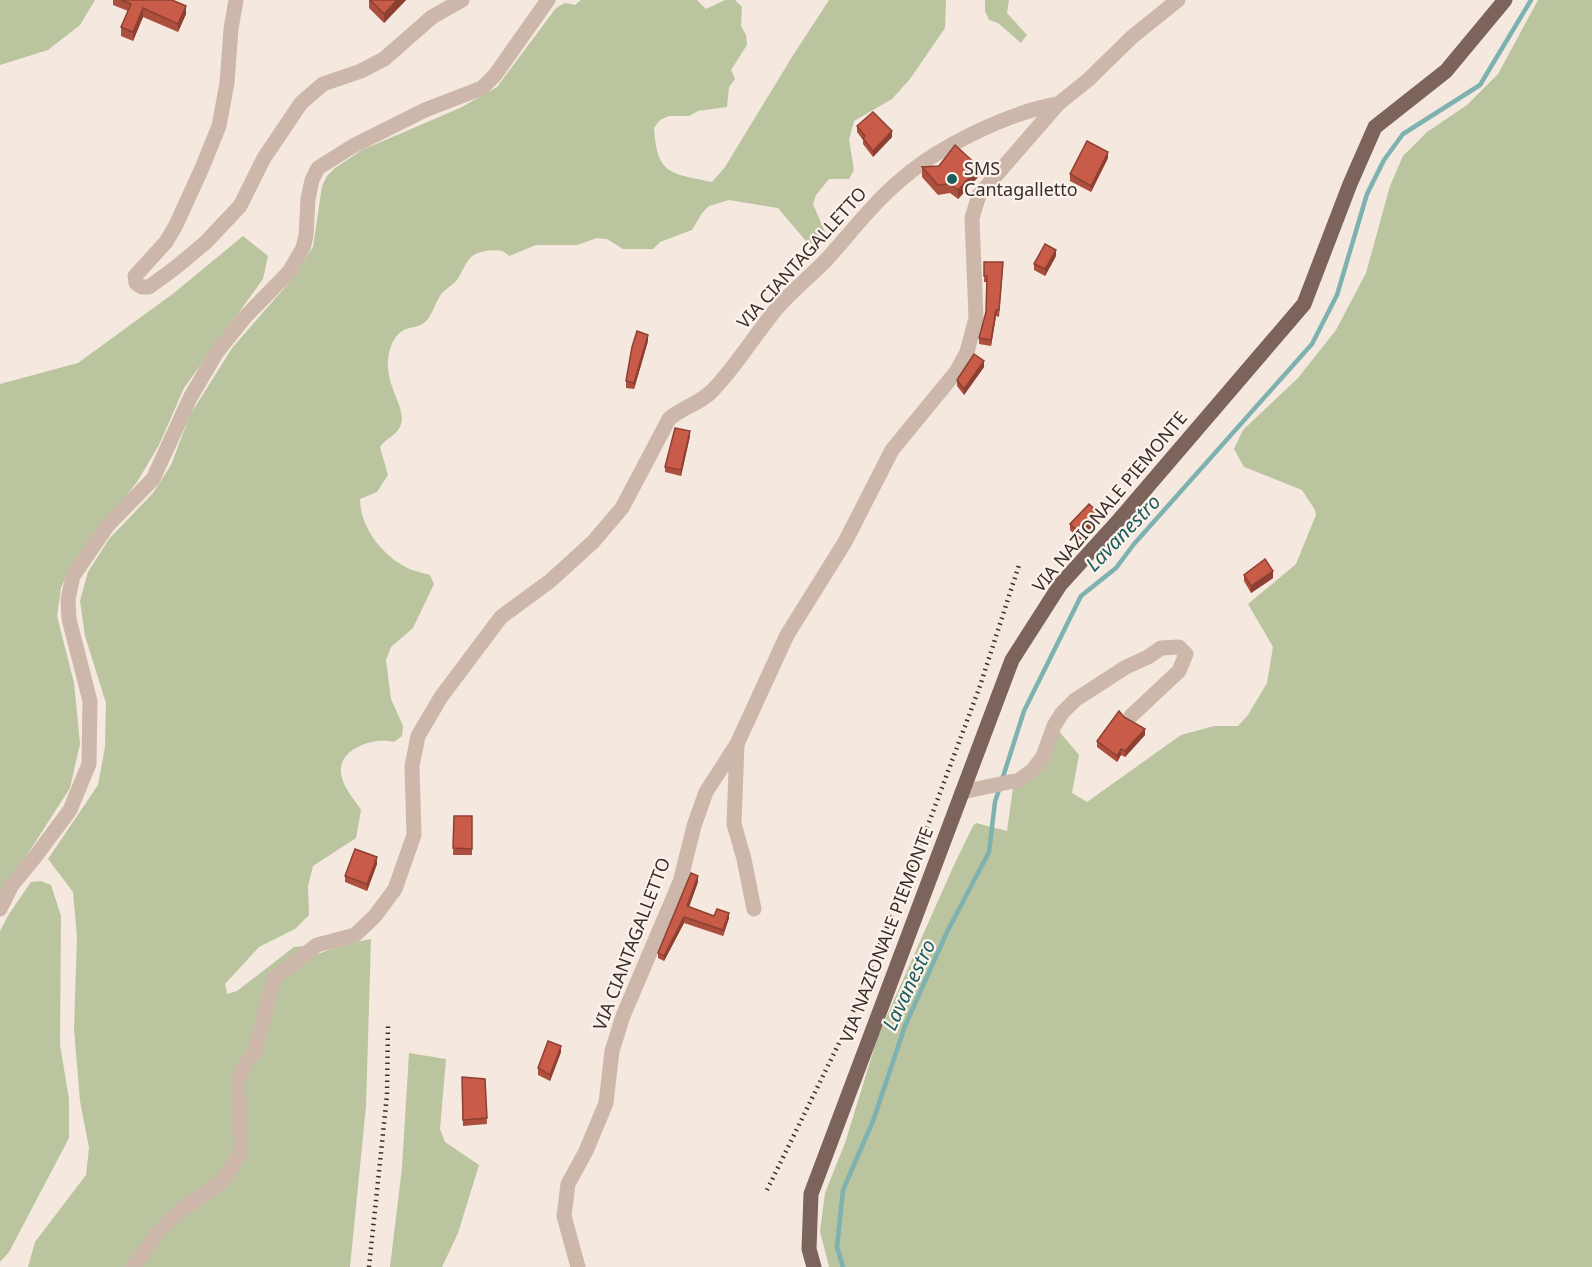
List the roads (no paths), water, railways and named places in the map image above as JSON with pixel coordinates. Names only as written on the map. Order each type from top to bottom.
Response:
[{"type":"main road","name":"VIA NAZIONALE PIEMONTE","points":[[814,1267],[809,1250],[810,1194],[969,790],[1012,660],[1060,585],[1119,520],[1304,304],[1350,184],[1375,127],[1446,71],[1504,0]]},
{"type":"street","points":[[236,0],[231,29],[227,83],[219,126],[176,225],[166,242],[135,276],[136,283],[142,287],[149,287],[175,268],[205,243],[240,206],[278,136],[301,104],[323,84],[361,71],[384,59],[432,17],[462,0]]},
{"type":"street","points":[[0,909],[12,885],[36,857],[70,810],[89,765],[90,701],[69,619],[68,599],[73,576],[108,525],[153,479],[190,398],[217,352],[245,317],[289,272],[303,248],[308,200],[312,180],[318,168],[353,146],[425,110],[482,88],[495,75],[548,0]]},
{"type":"street","name":"VIA CIANTAGALLETTO","points":[[578,1267],[564,1216],[568,1184],[586,1151],[606,1103],[612,1052],[623,1016],[680,882],[694,826],[706,792],[737,744],[787,635],[845,542],[892,450],[956,372],[967,352],[976,318],[972,218],[979,195],[1058,104],[1088,80],[1132,37],[1178,0]]},
{"type":"street","name":"VIA CIANTAGALLETTO","points":[[133,1267],[158,1232],[181,1210],[224,1180],[241,1152],[238,1080],[255,1051],[274,978],[317,945],[355,935],[375,916],[394,889],[414,835],[412,766],[418,736],[454,676],[501,617],[550,581],[593,542],[622,508],[669,419],[712,392],[726,377],[774,312],[901,179],[946,147],[980,130],[1045,106],[1058,104]]},
{"type":"street","points":[[969,790],[1012,782],[1027,776],[1042,756],[1062,713],[1076,700],[1126,667],[1161,648],[1179,647],[1186,654],[1179,671],[1131,716]]},
{"type":"street","name":"VIA CIANTAGALLETTO","points":[[737,744],[734,824],[754,909]]},
{"type":"waterway","name":"Lavanestro","points":[[843,1267],[837,1247],[843,1190],[873,1121],[905,1026],[947,932],[989,852],[995,802],[1024,711],[1081,596],[1116,568],[1134,544],[1312,344],[1337,295],[1367,194],[1384,160],[1403,134],[1480,85],[1531,0]]},
{"type":"railway","points":[[767,1190],[846,1029],[928,825],[980,686],[1019,565]]},
{"type":"railway","points":[[369,1267],[387,1095],[388,1025]]},
{"type":"place","name":"SMS Cantagalletto","points":[[952,179]]}]
